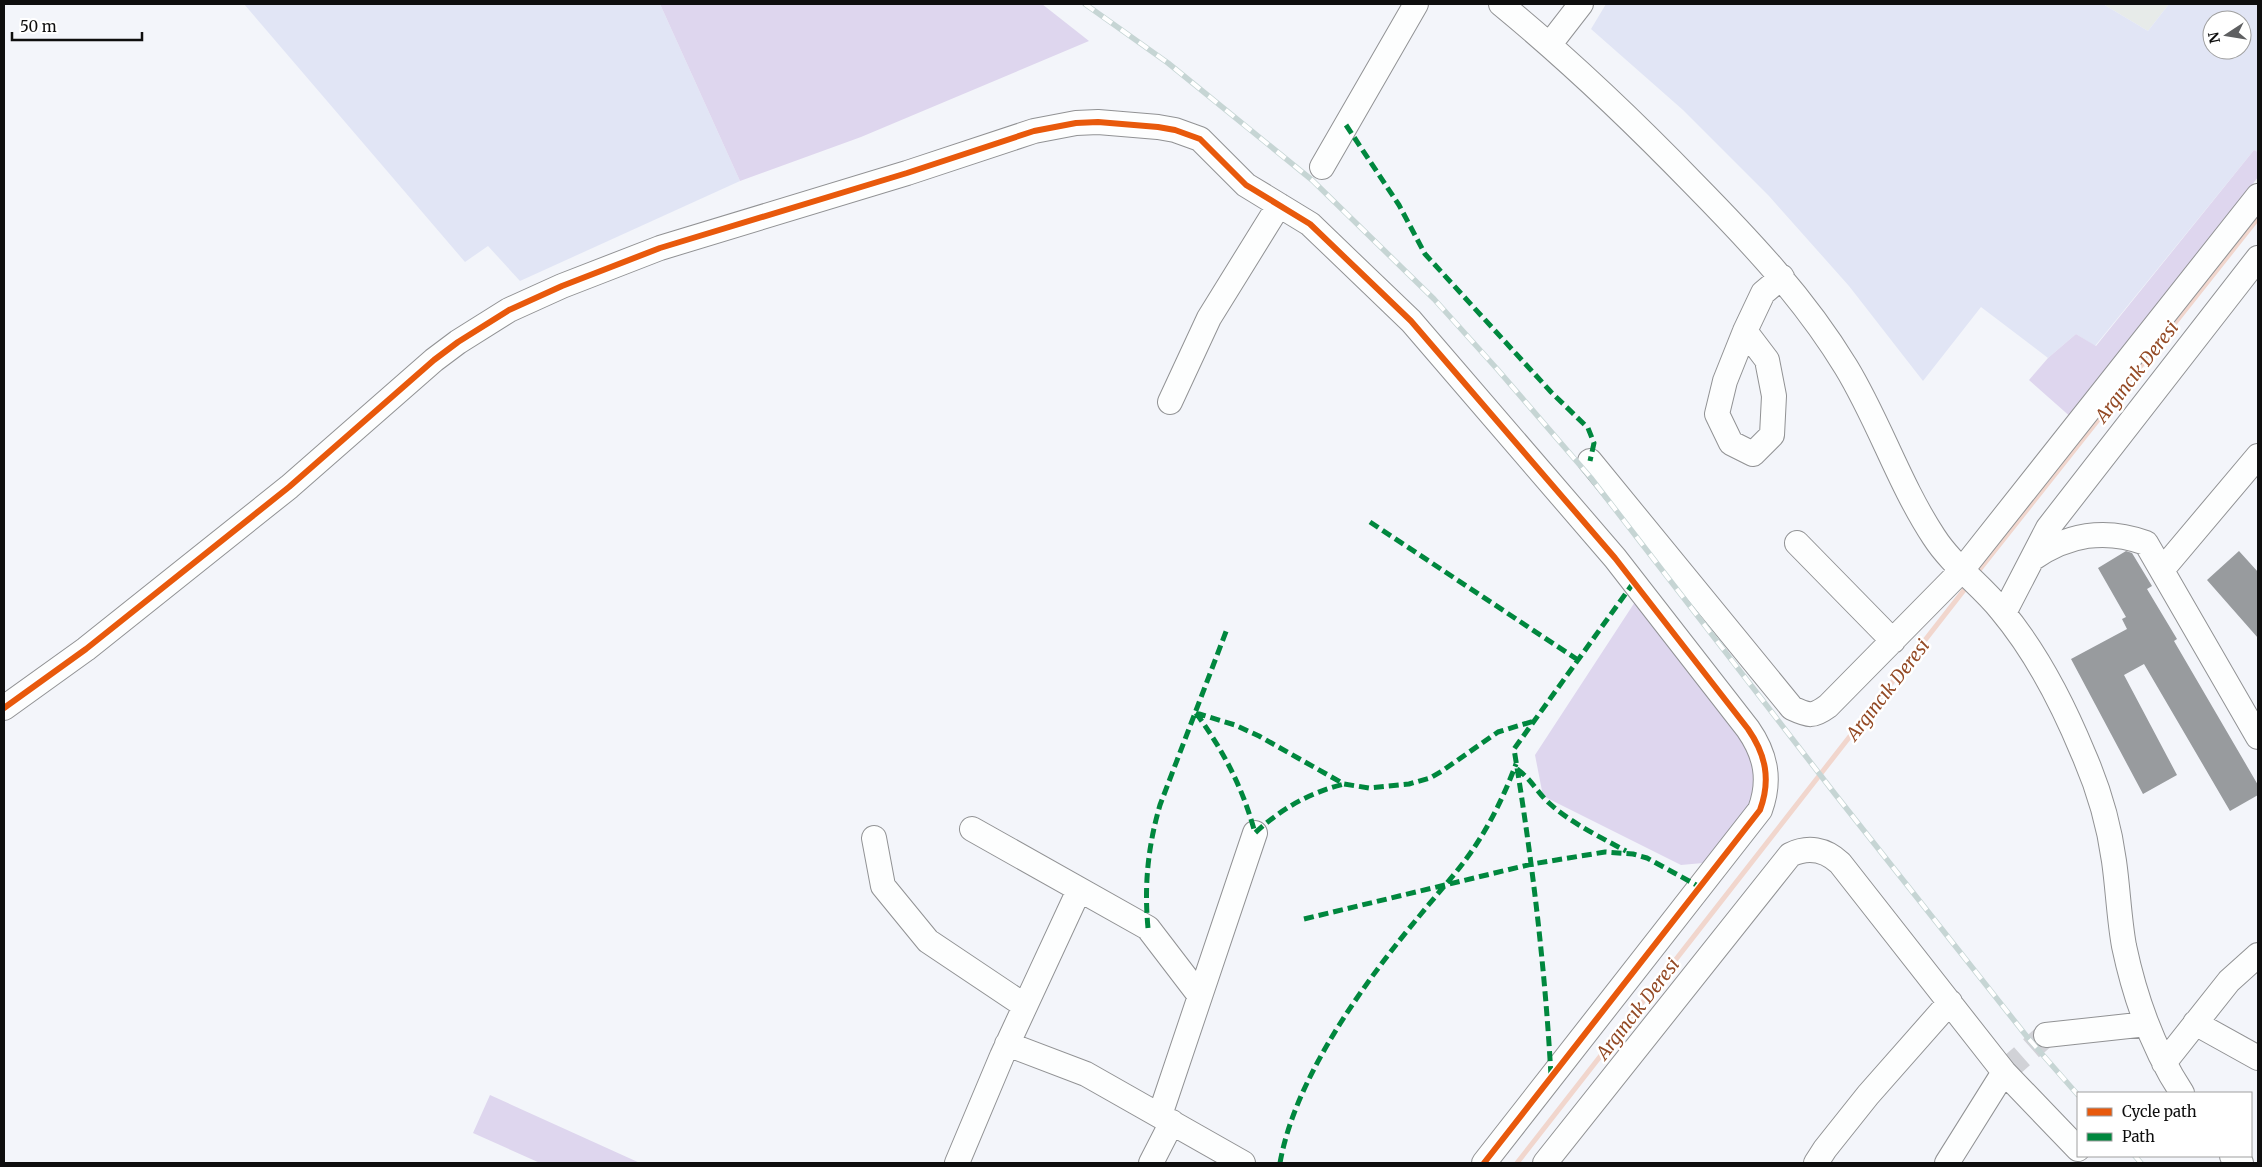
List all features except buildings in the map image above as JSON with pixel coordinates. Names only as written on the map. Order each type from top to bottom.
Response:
[{"type":"street","points":[[1322,167],[1416,4]]},
{"type":"street","points":[[1501,4],[1550,44],[1649,137],[1729,218],[1782,277],[1847,369],[1932,535],[1965,573],[1997,605],[2024,639],[2051,683],[2093,778],[2102,804],[2114,857],[2124,945],[2132,979],[2147,1024],[2164,1062],[2181,1092]]},
{"type":"street","points":[[1550,44],[1581,4]]},
{"type":"street","points":[[4,708],[86,649],[273,500],[411,379],[458,342],[527,302],[616,264],[704,234],[907,173],[1034,131],[1076,124],[1120,123],[1158,127],[1188,134],[1200,139],[1246,185],[1310,224],[1411,321],[1615,558],[1755,739],[1764,761],[1766,786],[1760,810],[1484,1163]]},
{"type":"street","points":[[1590,461],[1792,708],[1805,714],[1818,714],[1965,573],[2258,196]]},
{"type":"street","points":[[1170,402],[1209,318],[1279,205]]},
{"type":"street","points":[[1997,605],[2031,560],[2048,528],[2258,258]]},
{"type":"street","points":[[1745,331],[1762,293],[1782,277]]},
{"type":"street","points":[[2162,570],[2258,456]]},
{"type":"street","points":[[2031,560],[2044,550],[2066,540],[2090,534],[2120,535],[2146,543],[2258,737]]},
{"type":"street","points":[[1797,543],[1893,641]]},
{"type":"street","points":[[972,829],[1148,928],[1200,996]]},
{"type":"street","points":[[1151,1163],[1166,1119],[1200,996],[1255,833]]},
{"type":"street","points":[[874,838],[883,886],[928,941],[1025,1006]]},
{"type":"street","points":[[1546,1163],[1790,855],[1805,850],[1820,851],[1840,863],[2004,1072],[2077,1148]]},
{"type":"street","points":[[957,1163],[1007,1044],[1079,890]]},
{"type":"street","points":[[2164,1062],[2229,981],[2258,955]]},
{"type":"street","points":[[1816,1163],[1868,1095],[1950,1002]]},
{"type":"street","points":[[2195,1023],[2258,1058]]},
{"type":"street","points":[[2046,1035],[2147,1024]]},
{"type":"street","points":[[1007,1044],[1086,1074],[1243,1163]]},
{"type":"street","points":[[1947,1163],[2004,1072]]},
{"type":"shaded area","points":[[244,4],[660,4],[740,181],[520,281],[488,246],[465,262]]},
{"type":"shaded area","points":[[660,4],[1042,4],[1089,41],[861,137],[740,181]]},
{"type":"shaded area","points":[[1606,4],[2103,4],[2148,31],[2169,4],[2258,4],[2258,152],[2254,150],[2095,346],[2076,334],[2048,358],[1981,307],[1923,381],[1849,286],[1769,196],[1683,110],[1591,29]]},
{"type":"shaded area","points":[[2103,4],[2169,4],[2148,31]]},
{"type":"shaded area","points":[[2254,150],[2258,152],[2258,177],[2073,419],[2029,380],[2048,358],[2076,334],[2096,346]]},
{"type":"shaded area","points":[[1648,582],[1773,779],[1713,859],[1703,863],[1681,865],[1543,796],[1535,755]]},
{"type":"shaded area","points":[[490,1095],[640,1163],[540,1163],[473,1133]]},
{"type":"waterway","name":"Argıncık Deresi","points":[[1976,574],[2258,218]]},
{"type":"waterway","name":"Argıncık Deresi","points":[[1517,1163],[1968,585]]},
{"type":"tunnel","points":[[2004,1072],[2046,1035]]},
{"type":"railway","points":[[1085,4],[1168,63],[1312,180],[1434,299],[1591,478],[1835,794],[2028,1038],[2077,1094]]},
{"type":"railway","points":[[2136,1157],[2141,1163]]},
{"type":"marked path","points":[[1346,125],[1399,205],[1425,254],[1551,392],[1588,428],[1594,443],[1590,461]]},
{"type":"marked path","points":[[1370,522],[1578,660]]},
{"type":"marked path","points":[[1551,1076],[1537,912],[1514,749],[1634,582]]},
{"type":"marked path","points":[[1148,928],[1146,896],[1148,866],[1156,820],[1227,629]]},
{"type":"marked path","points":[[1196,713],[1235,725],[1259,736],[1344,784],[1369,788],[1409,784],[1430,778],[1498,732],[1534,721]]},
{"type":"marked path","points":[[1196,713],[1215,741],[1231,770],[1245,800],[1255,833],[1296,802],[1344,784]]},
{"type":"marked path","points":[[1280,1163],[1288,1130],[1301,1097],[1335,1031],[1356,999],[1400,940],[1469,855],[1496,811],[1516,764]]},
{"type":"marked path","points":[[1517,769],[1545,799],[1567,817],[1626,851]]},
{"type":"marked path","points":[[1304,919],[1532,864],[1605,852],[1633,854],[1647,858],[1700,887]]},
{"type":"cycle path","points":[[4,708],[86,649],[289,487],[434,360],[458,342],[509,310],[562,286],[660,248],[907,173],[1034,131],[1076,123],[1098,122],[1175,130],[1200,139],[1246,185],[1310,224],[1411,321],[1615,558],[1748,729],[1763,758],[1766,778],[1760,810],[1484,1163]]}]
